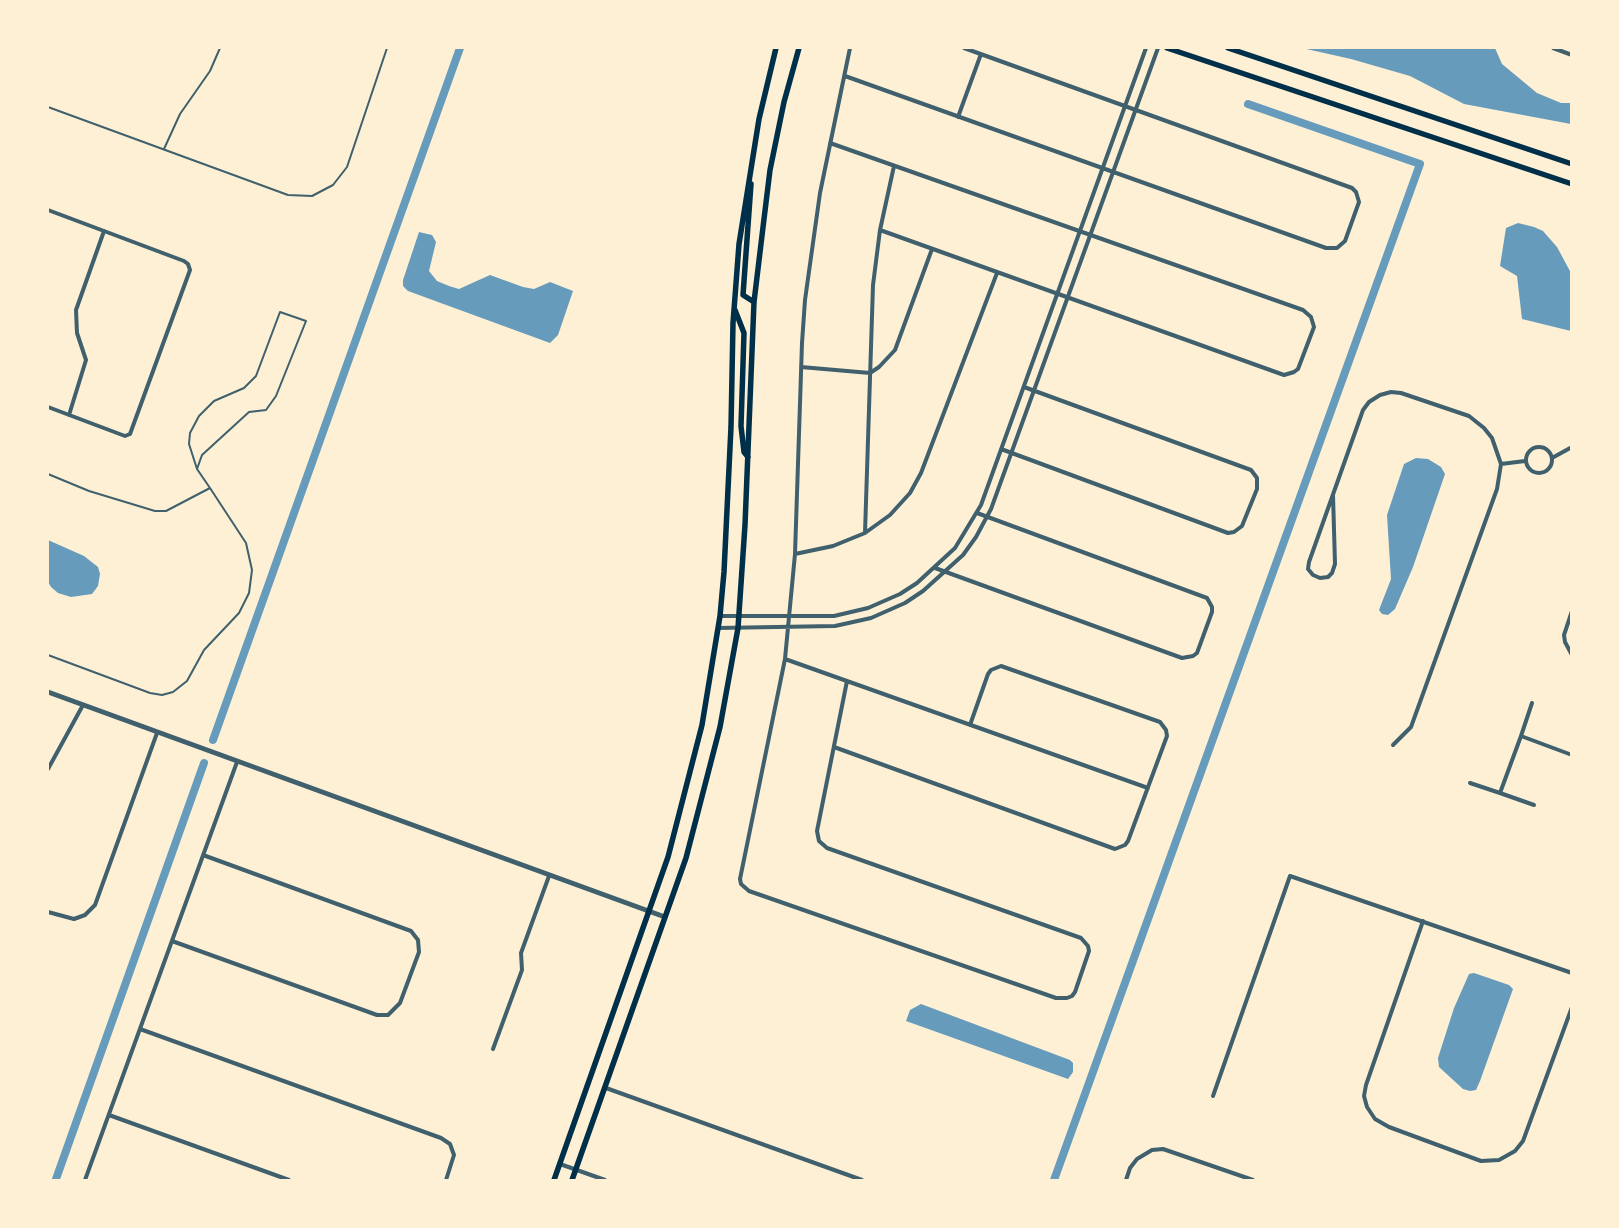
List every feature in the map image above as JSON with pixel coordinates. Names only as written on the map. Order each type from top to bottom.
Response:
[{"type":"main road","points":[[554,1180],[670,849],[693,767],[720,616],[728,523],[734,307],[739,244],[759,119],[776,48]]},
{"type":"main road","points":[[572,1180],[606,1088],[700,811],[720,727],[739,616],[754,302],[770,170],[784,102],[799,48]]},
{"type":"main road","points":[[1168,48],[1572,184]]},
{"type":"main road","points":[[1228,48],[1572,164]]},
{"type":"main road","points":[[750,167],[749,223],[744,295],[754,302]]},
{"type":"main road","points":[[734,307],[744,333],[741,426],[744,452],[748,457]]},
{"type":"street","points":[[847,681],[817,831],[819,841],[827,848],[1081,938],[1088,946],[1088,957],[1075,992],[1067,998],[1056,998],[749,891],[741,884],[740,873],[785,659],[795,554],[801,367],[811,250],[830,143],[850,48]]},
{"type":"street","points":[[845,76],[1331,249],[1337,248],[1345,241],[1358,207],[1358,196],[1352,188],[964,48]]},
{"type":"street","points":[[720,616],[789,618],[834,616],[873,606],[900,594],[936,568],[954,548],[977,514],[1002,449],[1146,48]]},
{"type":"street","points":[[718,628],[835,626],[877,616],[905,603],[946,572],[967,549],[987,517],[1158,48]]},
{"type":"street","points":[[1553,48],[1572,55]]},
{"type":"street","points":[[958,117],[981,54]]},
{"type":"street","points":[[830,143],[1303,310],[1311,317],[1314,327],[1301,364],[1294,372],[1284,375],[880,230]]},
{"type":"street","points":[[865,533],[873,285],[880,230],[894,166]]},
{"type":"street","points":[[48,210],[184,261],[188,264],[190,270],[130,434],[125,436],[48,407]]},
{"type":"street","points":[[69,415],[86,360],[77,333],[76,310],[104,231]]},
{"type":"street","points":[[801,367],[870,373],[895,350],[932,249]]},
{"type":"street","points":[[795,554],[833,546],[865,533],[894,511],[918,478],[997,273]]},
{"type":"street","points":[[1002,449],[1223,532],[1234,532],[1242,526],[1257,489],[1257,478],[1251,470],[1024,387]]},
{"type":"street","points":[[1332,495],[1336,564],[1328,577],[1320,578],[1313,575],[1308,568],[1309,562],[1332,495],[1363,410],[1369,402],[1380,395],[1391,392],[1401,392],[1469,416],[1484,428],[1492,438],[1500,464],[1497,488],[1411,727],[1393,745]]},
{"type":"street","points":[[1537,447],[1545,448],[1552,458],[1551,467],[1540,474],[1532,472],[1525,461],[1527,453],[1537,447]]},
{"type":"street","points":[[1552,458],[1572,447]]},
{"type":"street","points":[[1500,464],[1525,461]]},
{"type":"street","points":[[936,568],[1182,658],[1193,656],[1200,648],[1212,612],[1210,602],[1202,595],[977,514]]},
{"type":"street","points":[[873,606],[877,616]]},
{"type":"street","points":[[1572,611],[1564,635],[1565,642],[1572,655]]},
{"type":"street","points":[[785,659],[1148,788]]},
{"type":"street","points":[[834,746],[1110,848],[1120,848],[1128,841],[1166,741],[1166,730],[1160,722],[1007,668],[996,667],[988,674],[970,725]]},
{"type":"street","points":[[48,692],[665,917]]},
{"type":"street","points":[[1500,793],[1532,703]]},
{"type":"street","points":[[48,769],[83,706]]},
{"type":"street","points":[[48,912],[74,919],[85,915],[95,905],[157,733]]},
{"type":"street","points":[[1521,736],[1572,755]]},
{"type":"street","points":[[85,1180],[237,762]]},
{"type":"street","points":[[1470,783],[1534,805]]},
{"type":"street","points":[[172,941],[377,1015],[388,1015],[394,1012],[400,1003],[419,952],[418,940],[415,935],[406,929],[203,855]]},
{"type":"street","points":[[493,1048],[522,970],[522,953],[549,876]]},
{"type":"street","points":[[1213,1096],[1290,876],[1572,973]]},
{"type":"street","points":[[1423,921],[1366,1085],[1364,1096],[1367,1107],[1375,1118],[1389,1127],[1481,1161],[1498,1160],[1515,1151],[1523,1141],[1572,1007]]},
{"type":"street","points":[[140,1029],[441,1138],[450,1144],[454,1155],[446,1180]]},
{"type":"street","points":[[606,1088],[862,1180]]},
{"type":"street","points":[[108,1115],[289,1180]]},
{"type":"street","points":[[1126,1180],[1130,1168],[1137,1159],[1152,1150],[1163,1149],[1254,1180]]},
{"type":"street","points":[[560,1164],[605,1180]]},
{"type":"lane","points":[[164,149],[180,114],[210,71],[220,48]]},
{"type":"lane","points":[[48,107],[288,195],[306,197],[323,192],[337,182],[347,167],[387,48]]},
{"type":"lane","points":[[48,655],[155,694],[168,694],[183,686],[204,650],[239,613],[247,598],[251,582],[252,565],[246,543],[197,469],[189,444],[190,433],[198,416],[214,401],[244,388],[256,376],[280,312],[306,321],[276,396],[266,410],[249,412],[202,455],[197,469]]},
{"type":"lane","points":[[48,474],[89,491],[155,511],[166,510],[210,488]]},
{"type":"water","points":[[1302,48],[1495,48],[1502,64],[1537,93],[1561,103],[1571,103],[1571,124],[1464,104],[1410,76],[1351,59]]},
{"type":"water","points":[[1518,223],[1543,231],[1557,247],[1571,273],[1571,331],[1522,319],[1517,276],[1500,266],[1506,228]]},
{"type":"water","points":[[419,232],[432,235],[436,242],[429,271],[437,281],[449,286],[459,289],[490,275],[523,287],[534,289],[550,282],[573,291],[558,335],[550,343],[408,291],[403,286],[403,280]]},
{"type":"water","points":[[1416,458],[1428,459],[1441,467],[1445,474],[1413,567],[1395,609],[1388,615],[1382,614],[1379,610],[1391,579],[1387,515],[1404,464]]},
{"type":"water","points":[[48,540],[84,556],[98,567],[100,574],[98,586],[92,594],[71,597],[58,593],[51,587],[48,582]]},
{"type":"water","points":[[1474,973],[1509,985],[1513,989],[1480,1081],[1476,1090],[1470,1091],[1463,1089],[1439,1067],[1438,1058],[1454,1008],[1469,974]]},
{"type":"water","points":[[921,1004],[1070,1060],[1073,1063],[1073,1072],[1068,1079],[906,1021],[910,1010]]},
{"type":"waterway","points":[[213,740],[460,48]]},
{"type":"waterway","points":[[1054,1180],[1420,164],[1248,104]]},
{"type":"waterway","points":[[56,1179],[204,763]]}]
